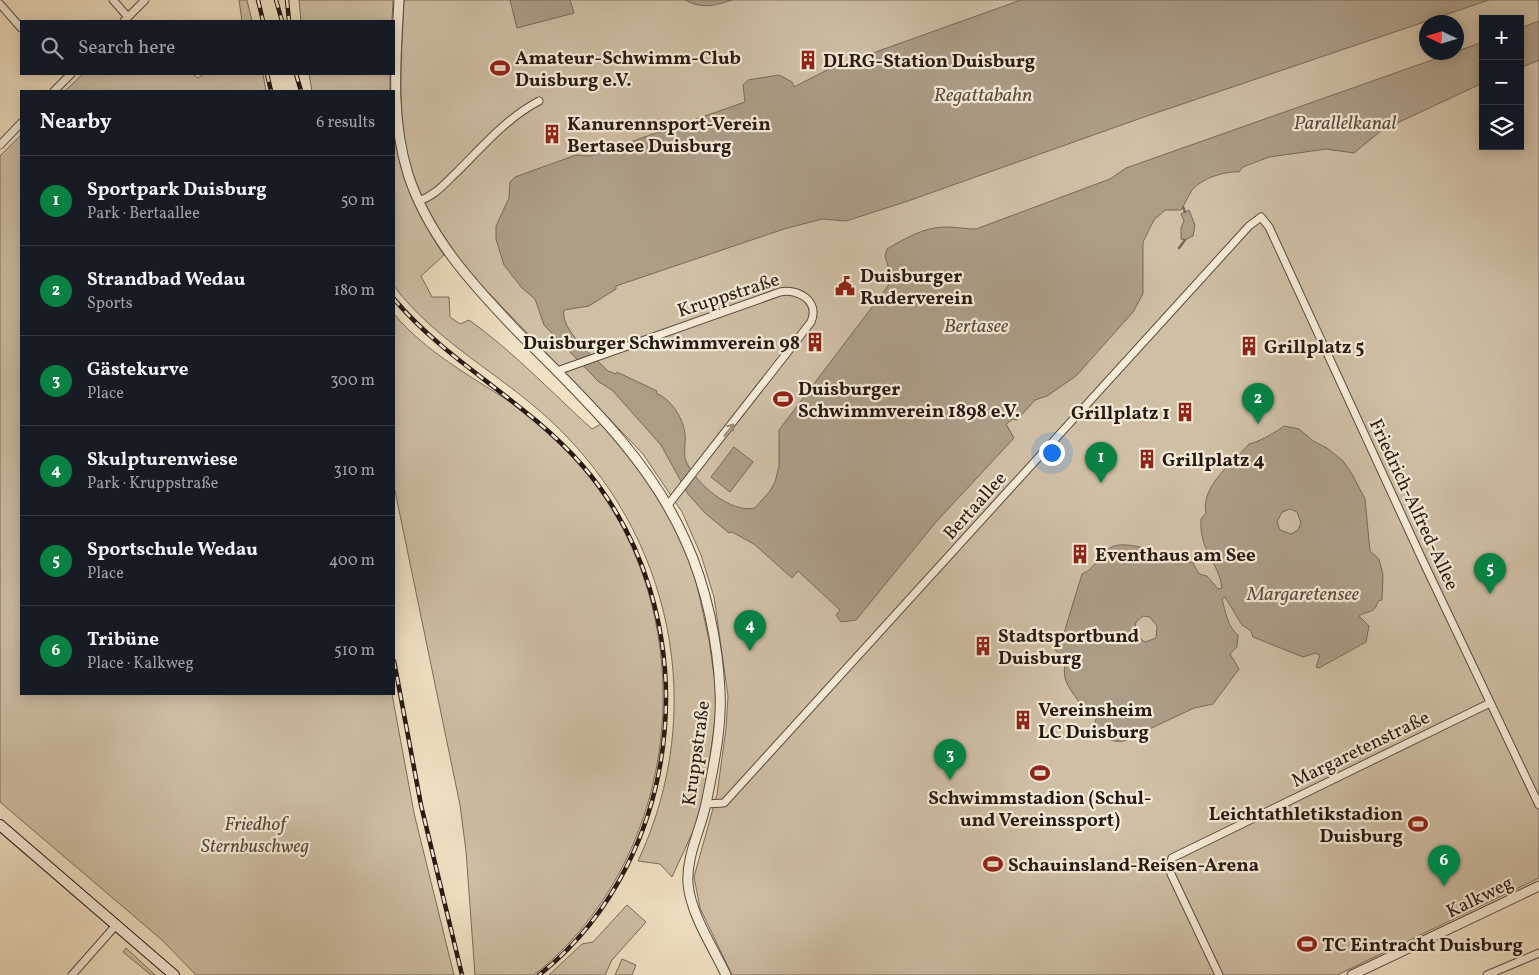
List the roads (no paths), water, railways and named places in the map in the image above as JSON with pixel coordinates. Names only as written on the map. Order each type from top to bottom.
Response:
[{"type":"main road","points":[[0,825],[174,975]]},
{"type":"street","points":[[113,0],[126,19],[145,0]]},
{"type":"street","name":"Kruppstraße","points":[[399,0],[395,82],[397,117],[408,174],[434,231],[456,263],[480,292],[626,445],[645,469],[668,505],[692,555],[708,609],[720,690],[720,715],[706,804],[690,858],[688,883],[696,911],[726,975]]},
{"type":"street","points":[[0,4],[20,27]]},
{"type":"street","points":[[55,90],[66,75]]},
{"type":"street","points":[[419,201],[435,194],[526,107],[539,101]]},
{"type":"street","points":[[0,145],[20,125]]},
{"type":"street","name":"Friedrich-Alfred-Allee","points":[[1261,217],[1270,227],[1539,805]]},
{"type":"street","name":"Bertaallee","points":[[706,804],[724,803],[1249,226],[1261,217]]},
{"type":"street","name":"Kruppstraße","points":[[557,371],[780,292],[793,290],[805,296],[813,309],[814,316],[812,322],[668,505]]},
{"type":"street","name":"Margaretenstraße","points":[[1219,975],[1171,874],[1169,867],[1172,858],[1490,702]]},
{"type":"street","name":"Kalkweg","points":[[1352,975],[1539,886]]},
{"type":"street","points":[[72,975],[117,924]]},
{"type":"street","points":[[1487,975],[1539,953]]},
{"type":"water","points":[[510,0],[570,0],[574,13],[517,28]]},
{"type":"water","points":[[685,0],[732,0],[703,6]]},
{"type":"water","points":[[1021,0],[1489,0],[1445,15],[1419,15],[1419,24],[1144,117],[908,201],[846,221],[822,219],[784,229],[616,286],[616,289],[589,306],[564,310],[564,318],[572,334],[608,371],[616,374],[617,372],[657,391],[656,393],[667,400],[675,409],[684,428],[686,461],[706,488],[725,502],[746,509],[755,508],[770,491],[775,482],[779,466],[779,430],[888,286],[891,276],[885,256],[887,249],[900,241],[929,229],[949,227],[976,229],[1110,179],[1126,168],[1432,60],[1464,60],[1464,49],[1479,43],[1479,85],[1382,130],[1354,153],[1326,149],[1269,157],[1243,167],[1239,172],[1221,174],[1202,182],[1192,190],[1181,210],[1165,210],[1154,220],[1143,242],[1143,294],[1133,312],[1076,376],[1047,396],[1035,400],[1017,420],[1013,419],[1006,424],[1014,438],[936,522],[856,620],[841,622],[836,615],[840,610],[798,571],[792,578],[754,544],[732,532],[729,533],[705,513],[688,494],[661,445],[612,390],[599,382],[544,325],[535,299],[522,288],[504,265],[496,239],[496,226],[509,198],[510,182],[515,177],[576,155],[590,156],[745,102],[743,85],[748,80],[779,75],[792,82],[794,87],[831,68]]},
{"type":"water","points":[[1539,21],[1539,60],[1524,66],[1524,60],[1524,27]]},
{"type":"water","points":[[1189,210],[1195,225],[1193,236],[1185,240],[1181,239],[1181,228],[1184,221],[1181,214]]},
{"type":"water","name":"Margaretensee","points":[[1284,426],[1299,429],[1343,461],[1365,499],[1370,551],[1379,559],[1383,575],[1382,600],[1378,601],[1373,610],[1359,616],[1369,626],[1366,642],[1319,668],[1316,667],[1320,655],[1315,653],[1303,657],[1253,637],[1251,631],[1242,625],[1225,597],[1222,599],[1227,618],[1238,635],[1237,647],[1230,654],[1239,669],[1213,704],[1194,708],[1124,741],[1114,741],[1107,738],[1094,726],[1097,716],[1086,712],[1069,687],[1064,673],[1065,663],[1063,657],[1055,650],[1055,647],[1060,646],[1082,574],[1090,569],[1110,548],[1117,545],[1127,545],[1193,563],[1199,574],[1207,576],[1218,589],[1222,588],[1217,571],[1203,540],[1201,530],[1201,519],[1206,513],[1205,503],[1208,494],[1219,476],[1249,444],[1272,434]],"holes":[[[1290,509],[1297,512],[1301,523],[1298,530],[1291,534],[1280,530],[1277,522],[1282,512]],[[1143,616],[1150,617],[1157,626],[1156,638],[1145,642],[1136,634],[1135,628],[1136,622]]]},
{"type":"water","points":[[734,447],[753,462],[730,492],[711,477]]},
{"type":"waterway","points":[[1183,207],[1185,212]]},
{"type":"waterway","points":[[1179,248],[1185,240]]},
{"type":"railway","points":[[258,0],[263,20]]},
{"type":"railway","points":[[276,0],[282,20]]},
{"type":"railway","points":[[287,0],[289,20]]},
{"type":"railway","points":[[267,75],[271,90]]},
{"type":"railway","points":[[296,75],[301,90]]},
{"type":"railway","points":[[395,300],[438,343],[537,421],[582,465],[623,524],[650,589],[664,658],[665,729],[653,799],[628,865],[590,924],[539,975]]},
{"type":"railway","points":[[395,666],[421,805],[462,975]]},
{"type":"place","name":"DLRG-Station Duisburg","points":[[808,60]]},
{"type":"place","name":"Amateur-Schwimm-Club Duisburg e.V.","points":[[500,68]]},
{"type":"place","name":"Kanurennsport-Verein Bertasee Duisburg","points":[[552,134]]},
{"type":"place","name":"Duisburger Ruderverein","points":[[845,286]]},
{"type":"place","name":"Duisburger Schwimmverein 98","points":[[815,342]]},
{"type":"place","name":"Grillplatz 5","points":[[1249,346]]},
{"type":"place","name":"Duisburger Schwimmverein 1898 e.V.","points":[[783,399]]},
{"type":"place","name":"Grillplatz 1","points":[[1185,412]]},
{"type":"place","name":"Strandbad Wedau","points":[[1258,424]]},
{"type":"place","name":"Grillplatz 4","points":[[1147,459]]},
{"type":"place","name":"Sportpark Duisburg","points":[[1101,483]]},
{"type":"place","name":"Eventhaus am See","points":[[1080,554]]},
{"type":"place","name":"Sportschule Wedau","points":[[1490,594]]},
{"type":"place","name":"Stadtsportbund Duisburg","points":[[983,646]]},
{"type":"place","name":"Skulpturenwiese","points":[[750,651]]},
{"type":"place","name":"Vereinsheim LC Duisburg","points":[[1023,720]]},
{"type":"place","name":"Schwimmstadion (Schul- und Vereinssport)","points":[[1040,773]]},
{"type":"place","name":"Gästekurve","points":[[950,780]]},
{"type":"place","name":"Leichtathletikstadion Duisburg","points":[[1418,824]]},
{"type":"place","name":"Schauinsland-Reisen-Arena","points":[[993,864]]},
{"type":"place","name":"Tribüne","points":[[1444,886]]},
{"type":"place","name":"TC Eintracht Duisburg","points":[[1307,944]]},
{"type":"water label","name":"Regattabahn","points":[[983,94]]},
{"type":"water label","name":"Parallelkanal","points":[[1345,122]]},
{"type":"water label","name":"Bertasee","points":[[976,325]]},
{"type":"park label","name":"Friedhof Sternbuschweg","points":[[255,834]]}]
